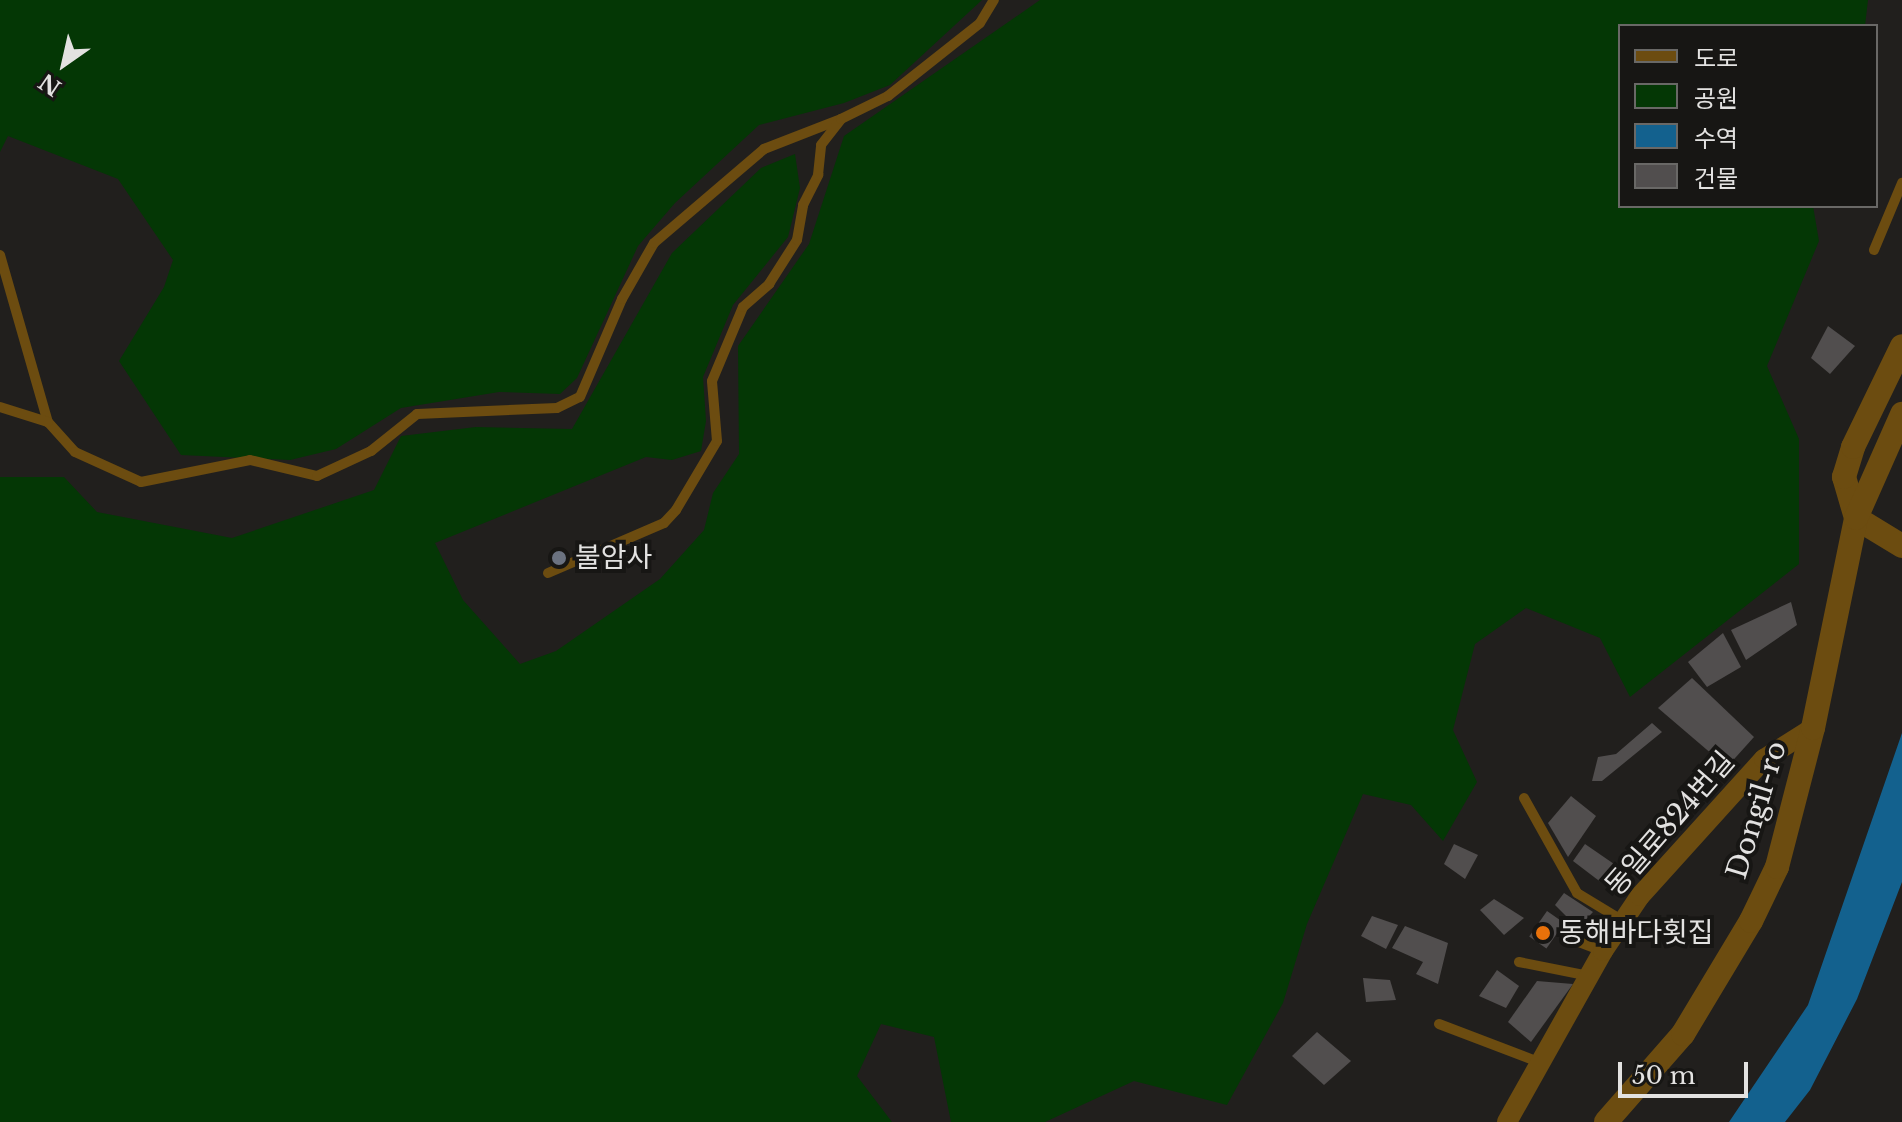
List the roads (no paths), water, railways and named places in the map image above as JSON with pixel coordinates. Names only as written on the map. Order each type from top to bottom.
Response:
[{"type":"street","name":"Dongil-ro","points":[[1856,518],[1844,477],[1853,447],[1902,346]]},
{"type":"street","name":"Dongil-ro","points":[[1606,1122],[1683,1034],[1751,921],[1777,867],[1813,728],[1856,518],[1902,414]]},
{"type":"street","points":[[1856,518],[1898,544]]},
{"type":"street","name":"동일로824번길","points":[[1507,1122],[1603,951],[1676,852],[1764,759],[1813,728]]},
{"type":"lane","points":[[0,255],[48,422],[75,452],[141,482],[250,460],[317,476],[371,451],[417,414],[557,408],[580,397],[622,299],[654,243],[764,149],[841,119],[888,96],[980,23],[994,0]]},
{"type":"lane","points":[[548,573],[664,523],[676,510],[717,441],[712,381],[743,307],[769,284],[797,240],[803,205],[818,175],[821,145],[841,119]]},
{"type":"lane","points":[[1874,250],[1902,183]]},
{"type":"lane","points":[[0,407],[48,422]]},
{"type":"lane","points":[[1524,798],[1577,893],[1623,921]]},
{"type":"lane","points":[[1579,942],[1603,951]]},
{"type":"lane","points":[[1519,962],[1589,976]]},
{"type":"lane","points":[[1439,1024],[1541,1063]]},
{"type":"water","points":[[1902,733],[1902,882],[1857,999],[1810,1090],[1785,1122],[1729,1122],[1808,1005]]},
{"type":"place","name":"불암사","points":[[559,558]]},
{"type":"place","name":"동해바다횟집","points":[[1543,933]]}]
